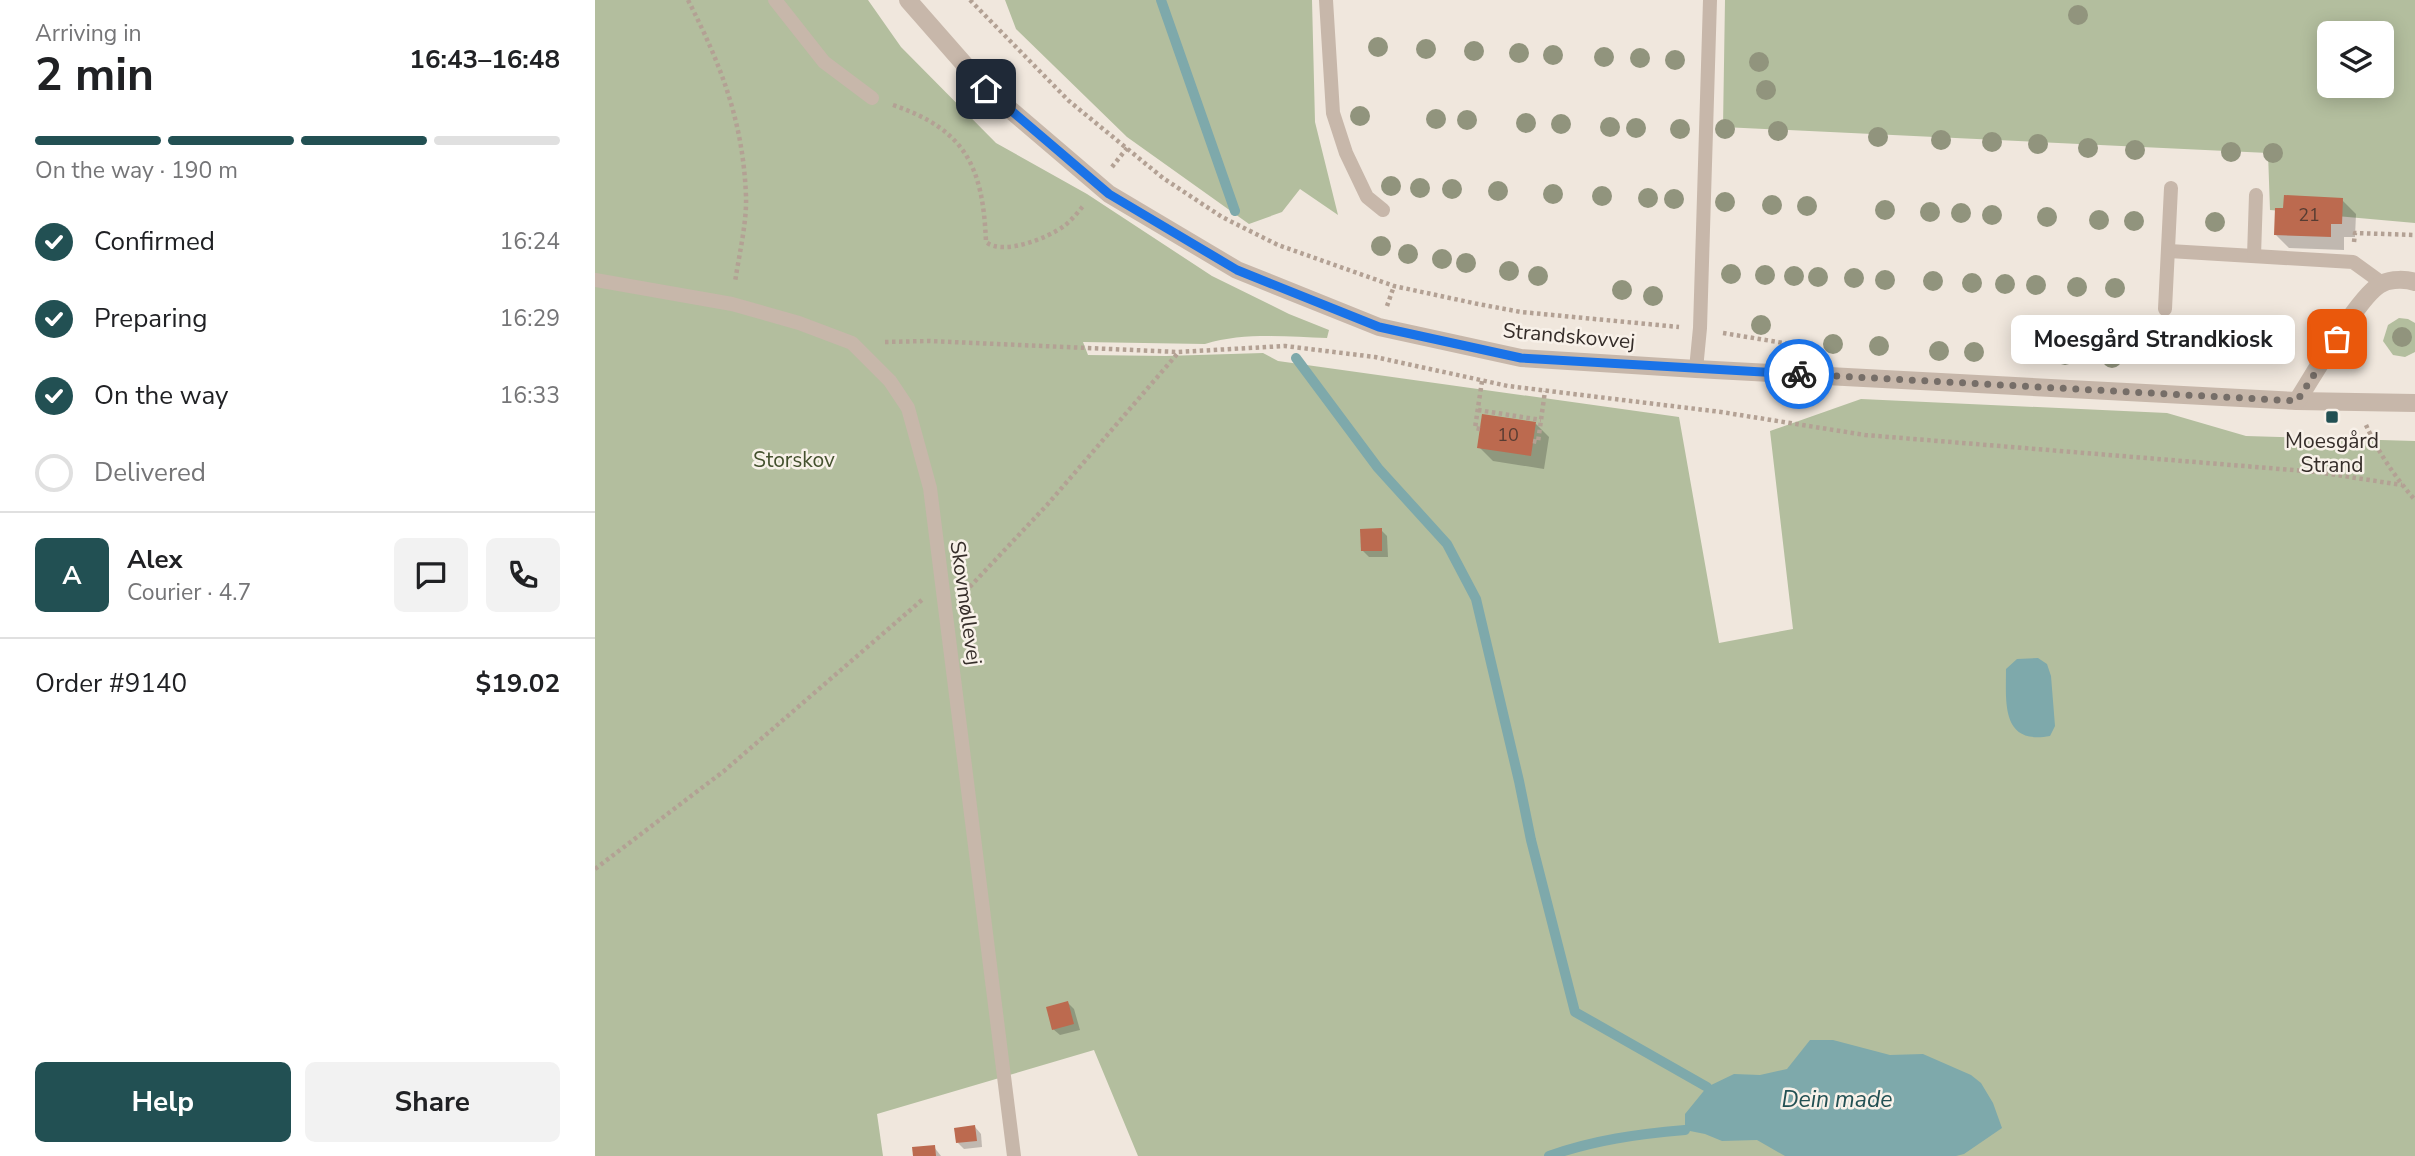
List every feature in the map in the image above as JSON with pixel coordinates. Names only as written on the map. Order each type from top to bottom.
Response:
[{"type":"street","name":"Strandskovvej","points":[[908,0],[986,89],[1109,194],[1237,270],[1379,327],[1521,358],[2297,401],[2415,403]]},
{"type":"street","points":[[2297,401],[2364,297],[2382,283],[2409,280],[2415,282]]},
{"type":"lane","points":[[775,0],[824,62],[872,98]]},
{"type":"lane","points":[[1326,0],[1333,113],[1346,153],[1367,197],[1383,210]]},
{"type":"lane","points":[[1696,369],[1700,328],[1710,0]]},
{"type":"lane","points":[[2165,310],[2171,188]]},
{"type":"lane","points":[[2254,256],[2256,195]]},
{"type":"lane","points":[[2169,251],[2353,262],[2382,283]]},
{"type":"lane","name":"Skovmøllevej","points":[[595,280],[732,304],[799,323],[852,343],[890,381],[908,408],[930,488],[957,685],[1014,1156]]},
{"type":"path","points":[[688,0],[714,51],[737,116],[747,198],[732,304]]},
{"type":"path","points":[[970,0],[1069,101],[1163,178],[1222,217],[1278,245],[1394,286],[1478,304],[1521,312],[1700,328],[1819,350]]},
{"type":"path","points":[[872,98],[925,117],[955,138],[974,165],[985,212],[986,242],[992,247],[1009,248],[1052,234],[1072,219],[1099,186]]},
{"type":"path","points":[[2353,262],[2355,233],[2415,235]]},
{"type":"path","points":[[852,343],[929,341],[1178,352],[1285,346],[1375,357],[1482,381],[1545,391],[1721,412],[1865,435],[2317,472],[2402,485]]},
{"type":"path","points":[[595,869],[724,771],[928,594],[959,599],[1047,505],[1178,352]]},
{"type":"path","points":[[1480,429],[1475,428],[1482,381]]},
{"type":"path","points":[[1534,441],[1538,442],[1545,391]]},
{"type":"path","points":[[2357,404],[2375,445],[2415,500]]},
{"type":"path","points":[[1478,410],[1541,420]]},
{"type":"green space","name":"Storskov","points":[[595,0],[868,0],[901,47],[996,143],[1087,194],[1212,276],[1289,314],[1329,330],[1327,338],[1250,337],[1205,344],[1083,342],[1088,355],[1263,353],[1278,361],[1679,417],[1719,643],[1793,629],[1770,431],[1861,399],[2167,413],[2246,436],[2415,441],[2415,1156],[1138,1156],[1094,1050],[877,1114],[883,1156],[595,1156]]},
{"type":"green space","points":[[1005,0],[1312,0],[1315,122],[1338,215],[1300,189],[1282,212],[1249,224],[1127,137],[1016,29]]},
{"type":"green space","points":[[1725,0],[2415,0],[2415,223],[2270,210],[2268,153],[1723,127]]},
{"type":"green space","points":[[2399,318],[2415,323],[2415,352],[2405,357],[2393,355],[2383,341],[2388,325]]},
{"type":"water","points":[[2038,658],[2047,664],[2051,676],[2055,726],[2050,736],[2034,737],[2022,734],[2010,719],[2007,708],[2006,669],[2017,659]]},
{"type":"water","name":"Dein made","points":[[1810,1040],[1833,1040],[1890,1055],[1923,1054],[1971,1075],[1981,1083],[1993,1103],[2002,1128],[1964,1154],[1956,1156],[1785,1156],[1757,1140],[1722,1141],[1685,1130],[1685,1114],[1707,1087],[1734,1074],[1760,1075],[1787,1069]]},
{"type":"building","points":[[2284,195],[2343,198],[2342,224],[2331,224],[2331,237],[2274,235],[2275,208],[2283,208]]},
{"type":"building","points":[[1482,414],[1536,422],[1531,456],[1477,448]]},
{"type":"building","points":[[1382,528],[1382,551],[1361,551],[1360,529]]},
{"type":"building","points":[[1068,1001],[1074,1024],[1052,1030],[1046,1007]]},
{"type":"building","points":[[975,1125],[977,1141],[956,1143],[954,1128]]},
{"type":"building","points":[[935,1145],[936,1156],[913,1156],[912,1147]]},
{"type":"waterway","points":[[1161,0],[1235,211]]},
{"type":"waterway","points":[[1296,358],[1378,468],[1447,544],[1476,599],[1531,840],[1575,1012],[1707,1087]]},
{"type":"waterway","points":[[1549,1156],[1616,1138],[1685,1130]]},
{"type":"way so far","points":[[1799,374],[2297,401],[2337,339]]},
{"type":"place","name":"Moesgård Strandkiosk","points":[[2337,339]]},
{"type":"place","name":"Moesgård Strand","points":[[2332,417]]},
{"type":"route","points":[[986,89],[1109,194],[1237,270],[1379,327],[1521,358],[1799,374]]}]
